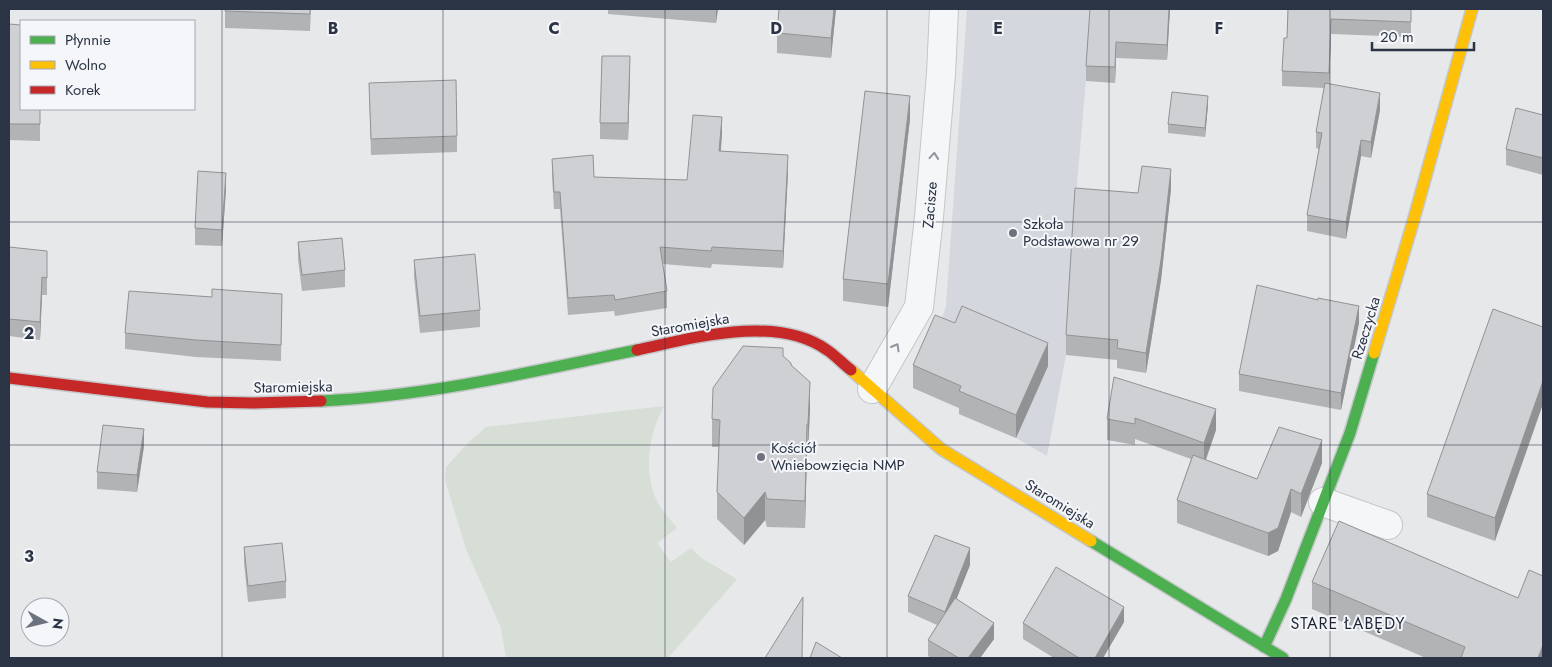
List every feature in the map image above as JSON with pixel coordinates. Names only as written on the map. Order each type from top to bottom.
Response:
[{"type":"street","name":"Zacisze","points":[[872,389],[919,307],[940,93],[944,9]]},
{"type":"street","name":"Rzeczycka","points":[[1264,647],[1286,599],[1350,433],[1413,222],[1472,9]]},
{"type":"street","name":"Staromiejska","points":[[9,378],[209,402],[296,404],[367,399],[426,392],[531,373],[701,337],[759,331],[791,335],[816,344],[835,357],[941,449],[1283,658]]},
{"type":"street","points":[[1323,502],[1388,525]]},
{"type":"shaded area","name":"Szkoła Podstawowa nr 29","points":[[967,9],[1092,9],[1075,208],[1066,355],[1047,456],[1016,438],[959,414],[961,409],[913,388],[935,338],[946,306]]},
{"type":"shaded area","points":[[664,406],[654,428],[651,441],[649,454],[650,479],[658,503],[677,528],[657,543],[671,562],[691,548],[701,558],[737,579],[668,658],[506,658],[501,628],[466,549],[445,480],[446,467],[486,427]]},
{"type":"building","points":[[225,9],[310,9],[310,14],[225,11]]},
{"type":"building","points":[[779,9],[834,9],[831,38],[777,33]]},
{"type":"building","points":[[1090,9],[1169,9],[1167,45],[1116,42],[1115,67],[1086,66]]},
{"type":"building","points":[[1288,9],[1411,9],[1411,22],[1331,19],[1329,73],[1282,71],[1284,38],[1287,38]]},
{"type":"building","points":[[9,24],[20,25],[20,110],[40,110],[40,124],[9,124]]},
{"type":"building","points":[[602,56],[630,56],[628,123],[600,123]]},
{"type":"building","points":[[456,80],[457,136],[371,139],[369,83]]},
{"type":"building","points":[[1325,83],[1380,93],[1371,142],[1361,140],[1346,222],[1307,215],[1322,133],[1316,132]]},
{"type":"building","points":[[865,91],[910,96],[888,284],[843,279]]},
{"type":"building","points":[[1172,92],[1208,96],[1205,128],[1168,124]]},
{"type":"building","points":[[1516,108],[1543,115],[1543,158],[1506,149]]},
{"type":"building","points":[[693,115],[722,117],[719,151],[788,155],[783,251],[712,247],[711,251],[660,247],[667,291],[615,300],[614,295],[568,298],[560,192],[554,192],[552,159],[593,155],[594,177],[687,180]]},
{"type":"building","points":[[1142,166],[1171,169],[1161,260],[1146,353],[1117,348],[1118,340],[1066,335],[1075,188],[1138,193]]},
{"type":"building","points":[[198,171],[226,173],[222,230],[195,228]]},
{"type":"building","points":[[342,238],[345,270],[302,275],[298,242]]},
{"type":"building","points":[[9,247],[47,251],[47,278],[42,277],[40,322],[9,319]]},
{"type":"building","points":[[475,254],[480,310],[420,316],[414,260]]},
{"type":"building","points":[[1257,285],[1318,300],[1318,298],[1359,306],[1341,393],[1239,374]]},
{"type":"building","points":[[212,289],[282,294],[281,345],[196,340],[125,333],[129,291],[212,297]]},
{"type":"building","points":[[962,306],[1048,343],[1016,415],[959,391],[961,386],[913,365],[935,315],[955,323]]},
{"type":"building","points":[[1493,309],[1543,327],[1543,381],[1495,518],[1427,494]]},
{"type":"building","name":"Kościół Wniebowzięcia NMP","points":[[743,346],[783,348],[783,356],[810,382],[805,501],[767,499],[765,492],[744,518],[717,492],[720,420],[712,419],[713,388]]},
{"type":"building","points":[[1114,377],[1216,409],[1204,443],[1135,418],[1135,424],[1107,419]]},
{"type":"building","points":[[103,425],[144,429],[137,475],[97,472]]},
{"type":"building","points":[[1279,427],[1322,440],[1301,494],[1291,489],[1278,528],[1268,533],[1177,500],[1193,455],[1257,479]]},
{"type":"building","points":[[1339,521],[1518,598],[1529,570],[1543,576],[1543,645],[1538,658],[1461,658],[1465,647],[1312,582]]},
{"type":"building","points":[[935,535],[970,548],[945,612],[908,596]]},
{"type":"building","points":[[282,543],[286,581],[248,586],[244,547]]},
{"type":"building","points":[[1056,567],[1124,607],[1095,658],[1079,658],[1023,623]]},
{"type":"building","points":[[803,597],[802,658],[765,658]]},
{"type":"building","points":[[955,598],[994,623],[968,658],[959,658],[928,640]]},
{"type":"building","points":[[816,642],[842,658],[810,658]]},
{"type":"traffic: fast","points":[[321,401],[401,394],[480,382],[637,350]]},
{"type":"traffic: fast","points":[[1264,647],[1286,599],[1350,433],[1374,353]]},
{"type":"traffic: fast","points":[[1091,541],[1283,658]]},
{"type":"traffic: slow","points":[[1374,353],[1413,222],[1472,9]]},
{"type":"traffic: slow","points":[[851,370],[941,449],[1091,541]]},
{"type":"traffic: jam","points":[[637,350],[708,335],[759,331],[784,333],[806,339],[827,350],[851,370]]},
{"type":"traffic: jam","points":[[9,378],[207,402],[321,401]]},
{"type":"place","name":"Szkoła Podstawowa nr 29","points":[[1013,233]]},
{"type":"place","name":"Kościół Wniebowzięcia NMP","points":[[761,457]]},
{"type":"district","name":"STARE ŁABĘDY","points":[[1348,623]]}]
